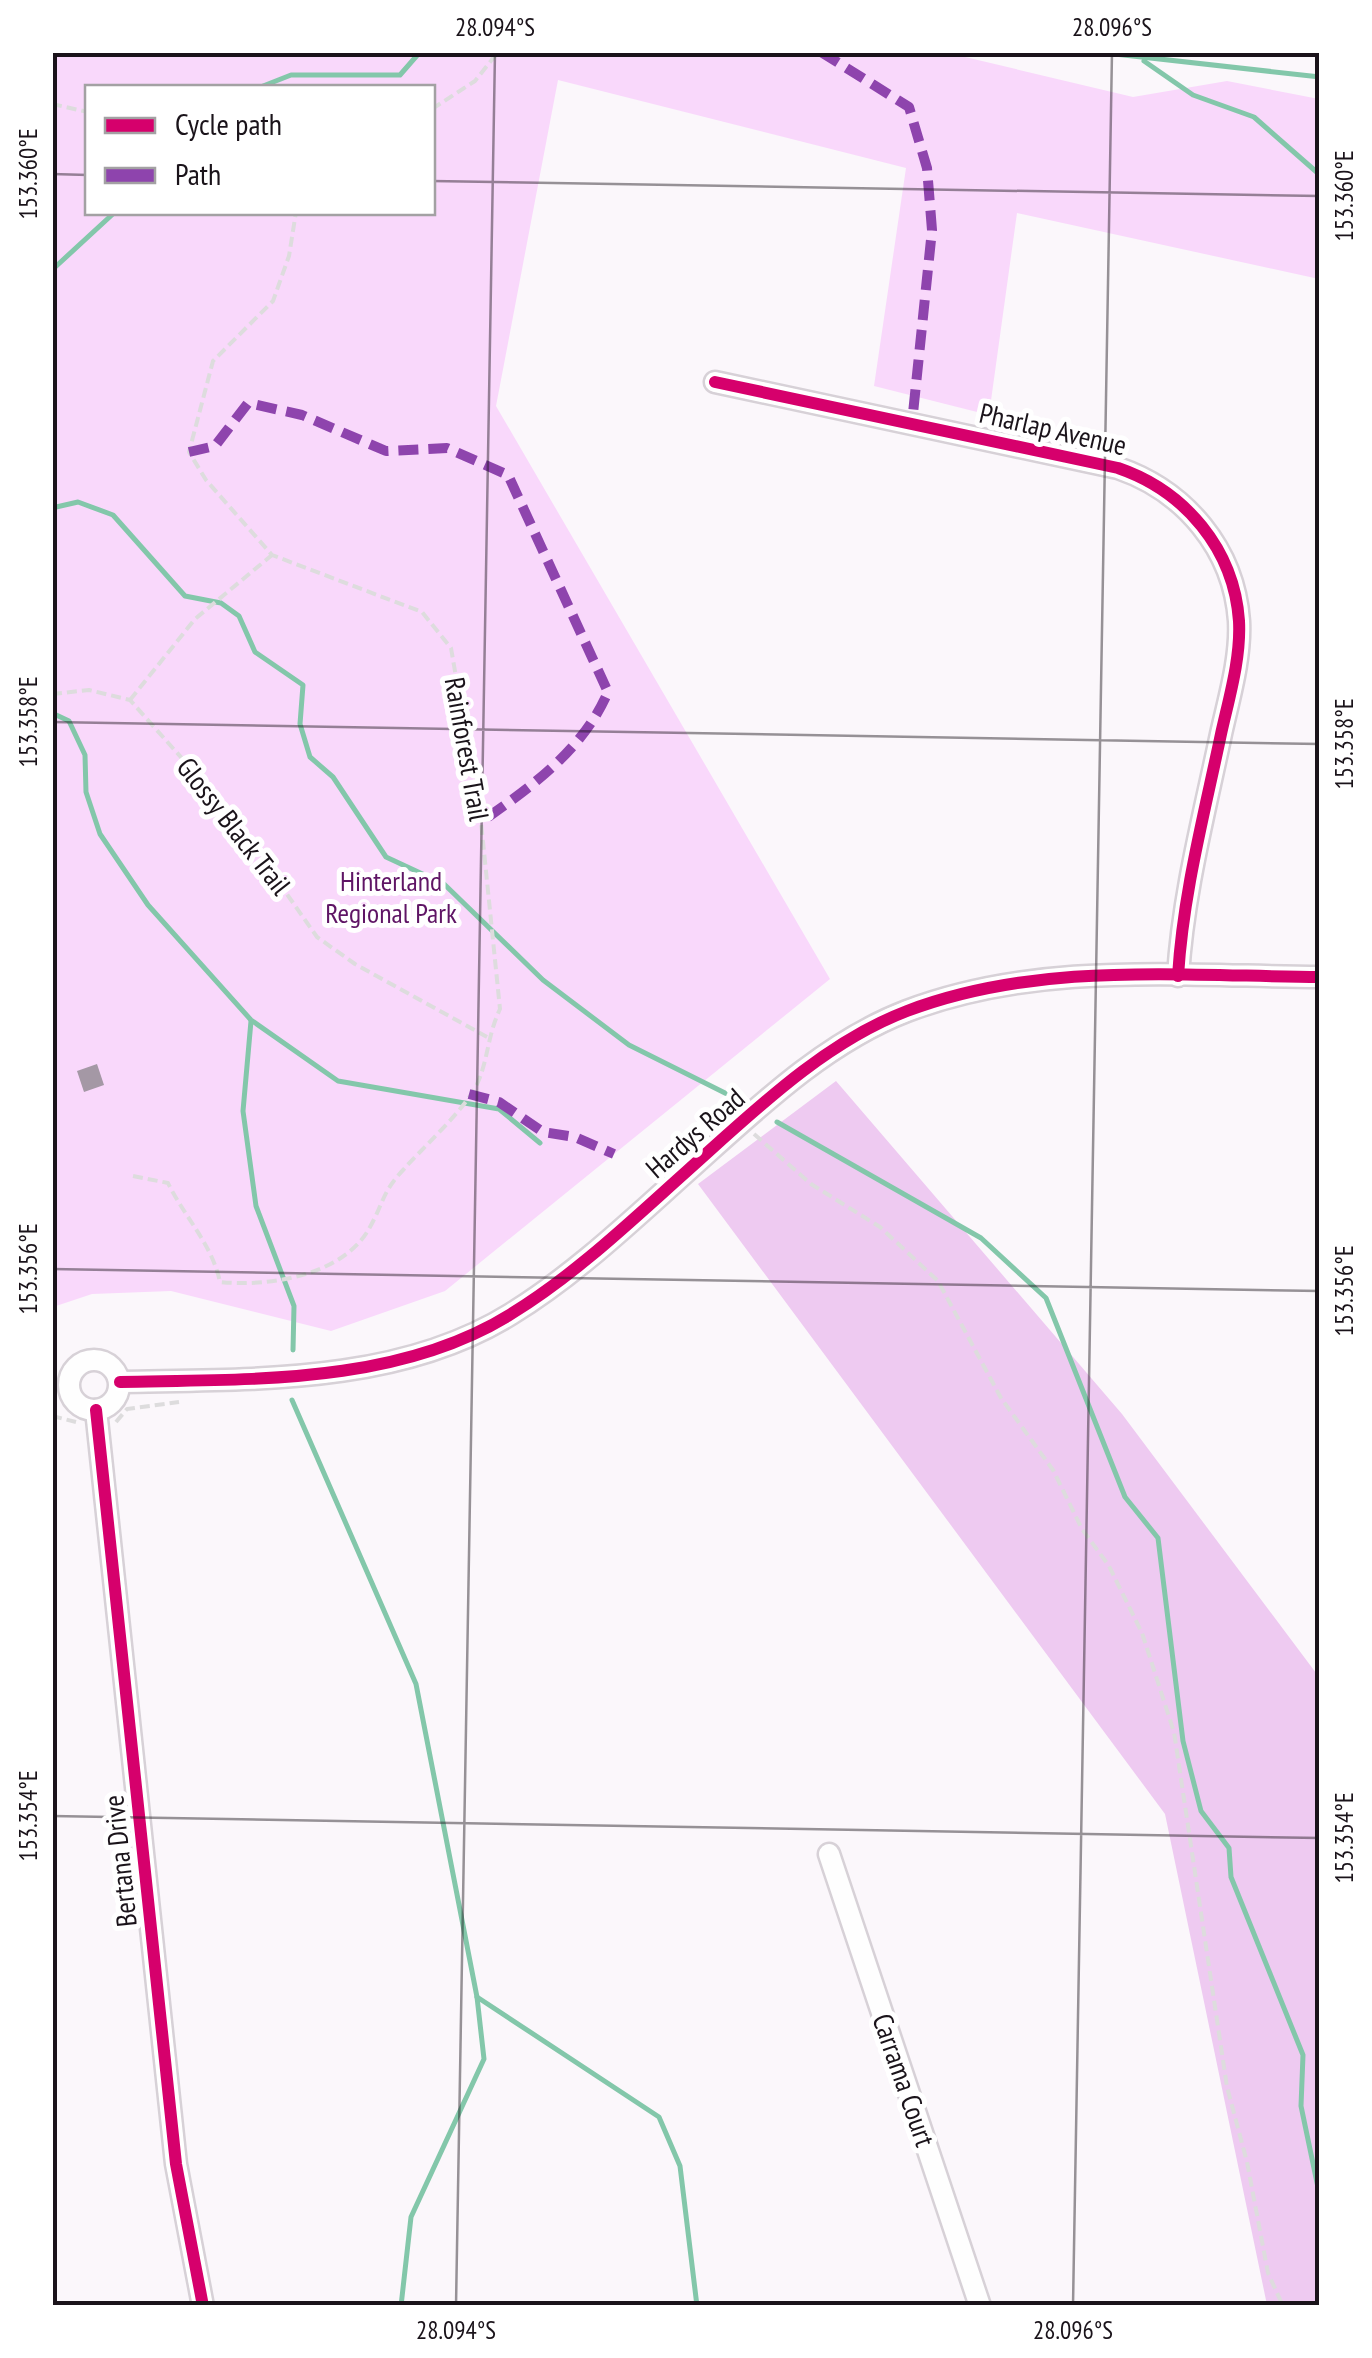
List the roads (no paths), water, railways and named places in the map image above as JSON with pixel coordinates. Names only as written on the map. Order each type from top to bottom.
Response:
[{"type":"street","name":"Pharlap Avenue","points":[[715,382],[1118,468],[1164,490],[1201,523],[1233,583],[1239,625],[1231,686],[1181,921],[1178,976]]},
{"type":"street","name":"Hardys Road","points":[[120,1382],[279,1378],[407,1357],[461,1339],[509,1316],[564,1278],[744,1123],[851,1038],[903,1012],[1014,980],[1320,978]]},
{"type":"street","points":[[91,1359],[110,1364],[120,1382],[111,1404],[96,1410],[78,1404],[61,1388],[74,1369],[91,1359]]},
{"type":"street","name":"Bertana Drive","points":[[96,1410],[176,2164],[203,2306]]},
{"type":"street","name":"Carrama Court","points":[[830,1854],[980,2306]]},
{"type":"waterway","points":[[266,85],[291,75],[400,75],[420,52]]},
{"type":"waterway","points":[[1097,52],[1320,77]]},
{"type":"waterway","points":[[1144,61],[1193,95],[1254,117],[1320,175]]},
{"type":"waterway","points":[[52,270],[112,215]]},
{"type":"waterway","points":[[52,508],[78,502],[113,515],[185,596],[221,603],[239,616],[255,652],[303,685],[300,724],[310,757],[333,777],[386,857],[444,884],[543,980],[629,1045],[729,1095]]},
{"type":"waterway","points":[[52,713],[69,721],[85,755],[86,792],[100,834],[148,905],[251,1020],[338,1081],[499,1109],[540,1143]]},
{"type":"waterway","points":[[251,1021],[243,1111],[256,1206],[294,1306],[293,1350]]},
{"type":"waterway","points":[[777,1122],[981,1238],[1046,1298],[1125,1497],[1158,1538],[1183,1741],[1201,1811],[1229,1848],[1231,1877],[1303,2055],[1301,2106],[1320,2197]]},
{"type":"waterway","points":[[292,1400],[416,1684],[477,1997],[484,2059],[411,2217],[401,2306]]},
{"type":"waterway","points":[[477,1997],[659,2117],[680,2166],[697,2306]]},
{"type":"park label","name":"Hinterland Regional Park","points":[[391,897]]}]
